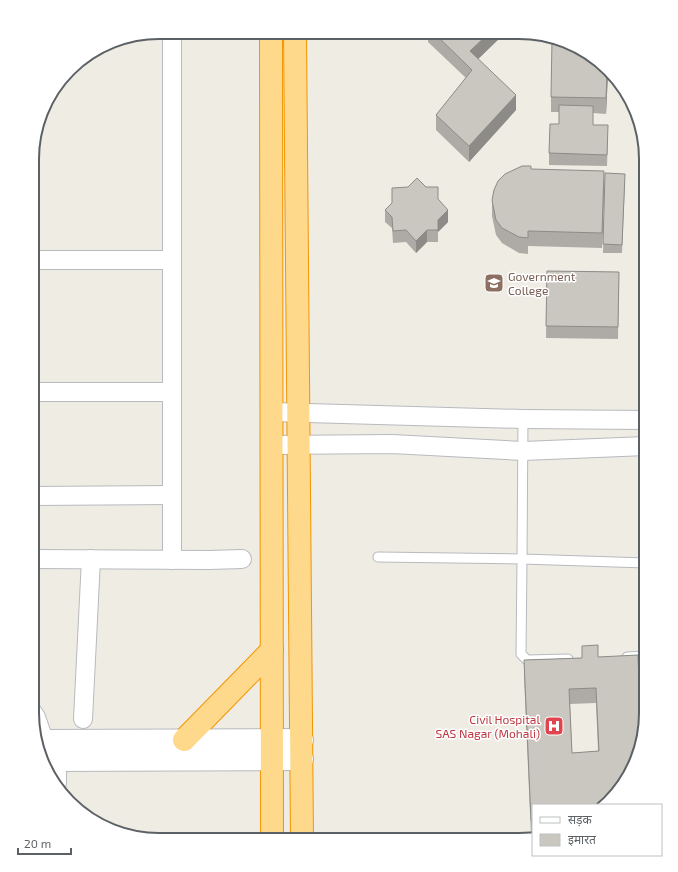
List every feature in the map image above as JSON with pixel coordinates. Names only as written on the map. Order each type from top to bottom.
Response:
[{"type":"highway","points":[[271,39],[272,833]]},
{"type":"highway","points":[[295,39],[302,833]]},
{"type":"highway","points":[[184,740],[272,650]]},
{"type":"street","points":[[172,39],[172,560]]},
{"type":"street","points":[[39,260],[172,260]]},
{"type":"street","points":[[39,392],[172,392]]},
{"type":"street","points":[[272,412],[523,419],[639,420]]},
{"type":"street","points":[[272,445],[392,444],[522,450],[639,446]]},
{"type":"street","points":[[39,496],[172,495]]},
{"type":"street","points":[[39,559],[242,559]]},
{"type":"street","points":[[83,719],[91,560]]},
{"type":"street","points":[[49,760],[184,740],[272,750]]},
{"type":"street","points":[[49,760],[302,750]]},
{"type":"lane","points":[[523,419],[521,654],[528,660],[576,658]]},
{"type":"lane","points":[[378,556],[639,563]]},
{"type":"lane","points":[[614,657],[639,656]]},
{"type":"lane","points":[[39,714],[49,760]]},
{"type":"building","points":[[440,39],[483,39],[470,51],[516,95],[469,146],[436,115],[472,70]]},
{"type":"building","points":[[552,44],[572,51],[586,59],[607,78],[606,98],[551,97]]},
{"type":"building","points":[[559,105],[593,106],[593,125],[608,125],[607,155],[549,153],[550,124],[559,124]]},
{"type":"building","points":[[522,166],[531,166],[531,169],[604,171],[602,233],[528,231],[528,238],[519,237],[502,228],[496,220],[492,200],[494,190],[498,181],[505,174]]},
{"type":"building","points":[[605,173],[625,174],[622,245],[603,244]]},
{"type":"building","points":[[417,178],[426,187],[438,187],[438,199],[448,210],[438,220],[438,230],[427,230],[416,241],[406,230],[393,231],[392,217],[385,210],[392,203],[392,188],[408,187]]},
{"type":"building","points":[[547,271],[619,272],[618,327],[546,326]]},
{"type":"building","points":[[598,645],[598,657],[638,655],[639,721],[633,752],[619,780],[597,804],[532,804],[531,820],[524,660],[582,658],[582,646]],"holes":[[[596,688],[599,751],[572,753],[569,689]]]},
{"type":"place","name":"Government College","points":[[494,283]]},
{"type":"place","name":"Civil Hospital SAS Nagar (Mohali)","points":[[554,726]]}]
